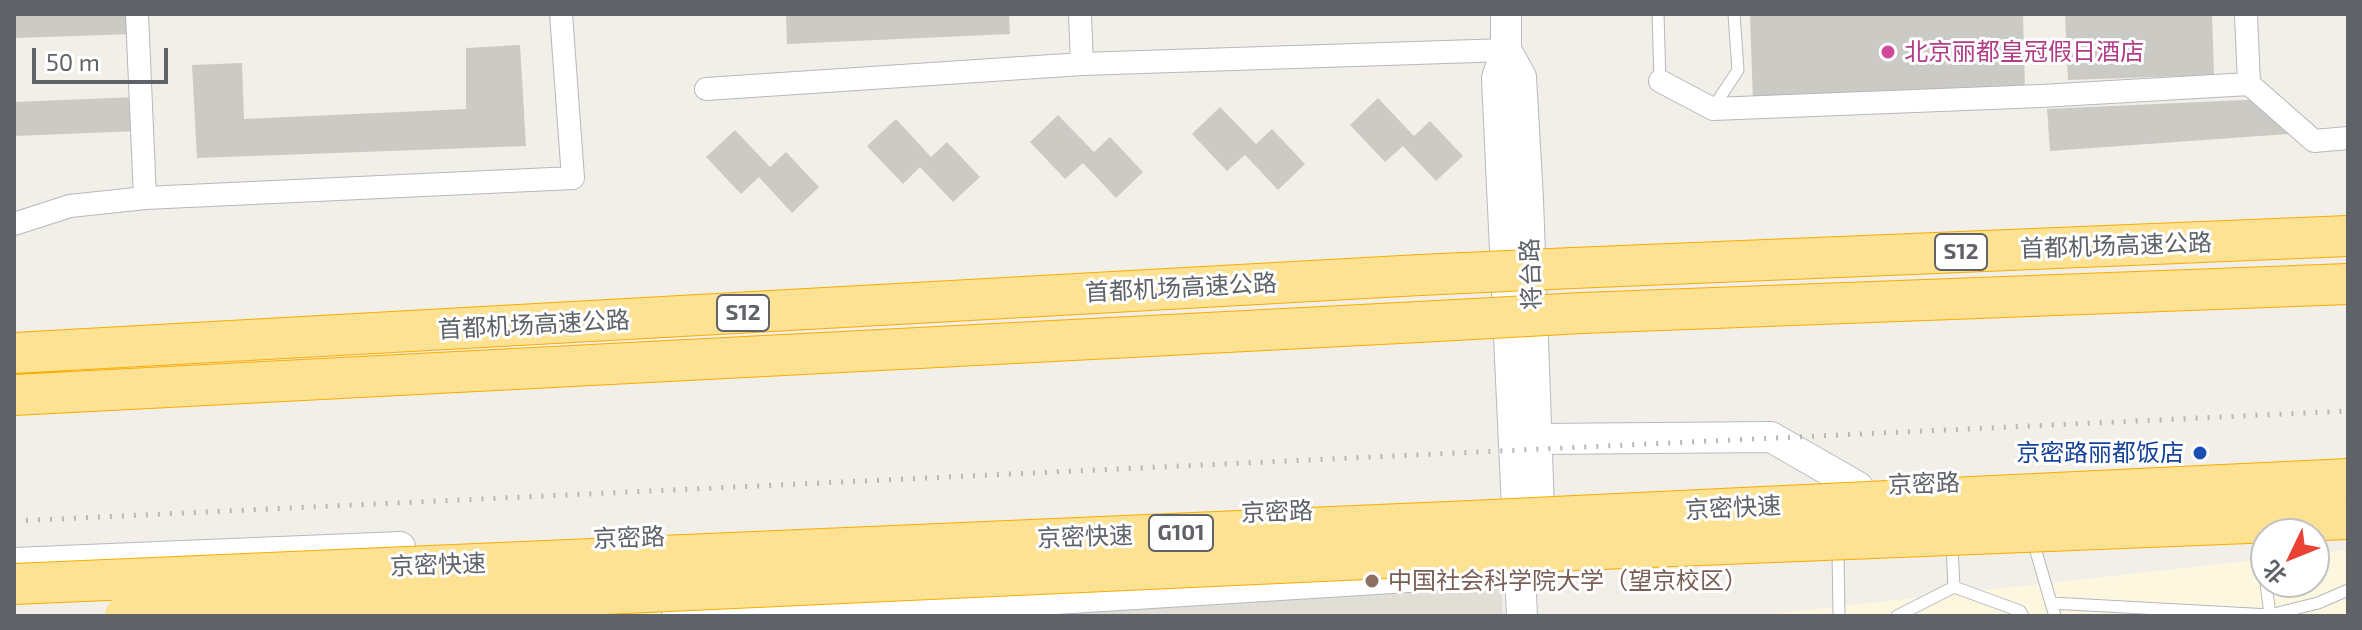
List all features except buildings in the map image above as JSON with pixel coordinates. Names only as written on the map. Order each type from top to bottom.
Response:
[{"type":"highway","name":"首都机场高速公路","points":[[14,353],[1420,275],[2348,236]]},
{"type":"highway","name":"首都机场高速公路","points":[[14,395],[1582,313],[2348,284]]},
{"type":"highway","name":"京密快速","points":[[14,584],[1471,521],[2348,479]]},
{"type":"highway","name":"京密快速","points":[[125,616],[1475,554],[2348,521]]},
{"type":"main road","name":"将台路","points":[[1506,14],[1506,50],[1497,78],[1529,502]]},
{"type":"main road","name":"将台路","points":[[1506,50],[1521,77],[1528,199],[1538,439],[1529,502]]},
{"type":"main road","points":[[1538,439],[1771,437],[1858,487]]},
{"type":"main road","name":"京密路","points":[[14,563],[1858,487],[2348,470]]},
{"type":"main road","points":[[1529,502],[1531,570],[1542,616]]},
{"type":"main road","name":"G101","points":[[677,616],[959,605],[2250,528]]},
{"type":"main road","points":[[1522,616],[1531,570]]},
{"type":"street","points":[[137,14],[145,198]]},
{"type":"street","points":[[14,224],[70,206],[145,198],[573,178],[561,14]]},
{"type":"street","points":[[1080,14],[1082,64]]},
{"type":"street","points":[[2246,14],[2249,84]]},
{"type":"street","points":[[706,89],[1082,64],[1506,50]]},
{"type":"street","points":[[1660,81],[1713,109],[2249,84],[2314,141],[2348,138]]},
{"type":"lane","points":[[1658,14],[1660,81]]},
{"type":"lane","points":[[1713,109],[1738,70],[1734,14]]},
{"type":"lane","points":[[2033,541],[2055,616]]},
{"type":"lane","points":[[1952,545],[1954,587]]},
{"type":"lane","points":[[1838,552],[1839,616]]},
{"type":"lane","points":[[1897,616],[1954,587],[2020,611],[2023,616]]},
{"type":"lane","points":[[2051,603],[2270,615],[2318,603],[2348,590]]},
{"type":"shaded area","points":[[2348,550],[2348,616],[1754,616],[2250,561],[2250,598],[2330,598],[2330,552]]},
{"type":"shaded area","name":"中国社会科学院大学（望京校区）","points":[[1501,566],[1503,616],[985,616]]},
{"type":"railway","points":[[14,521],[2348,411]]},
{"type":"place","name":"北京丽都皇冠假日酒店","points":[[1888,52]]},
{"type":"place","name":"京密路丽都饭店","points":[[2200,453]]},
{"type":"place","name":"中国社会科学院大学（望京校区）","points":[[1372,581]]}]
